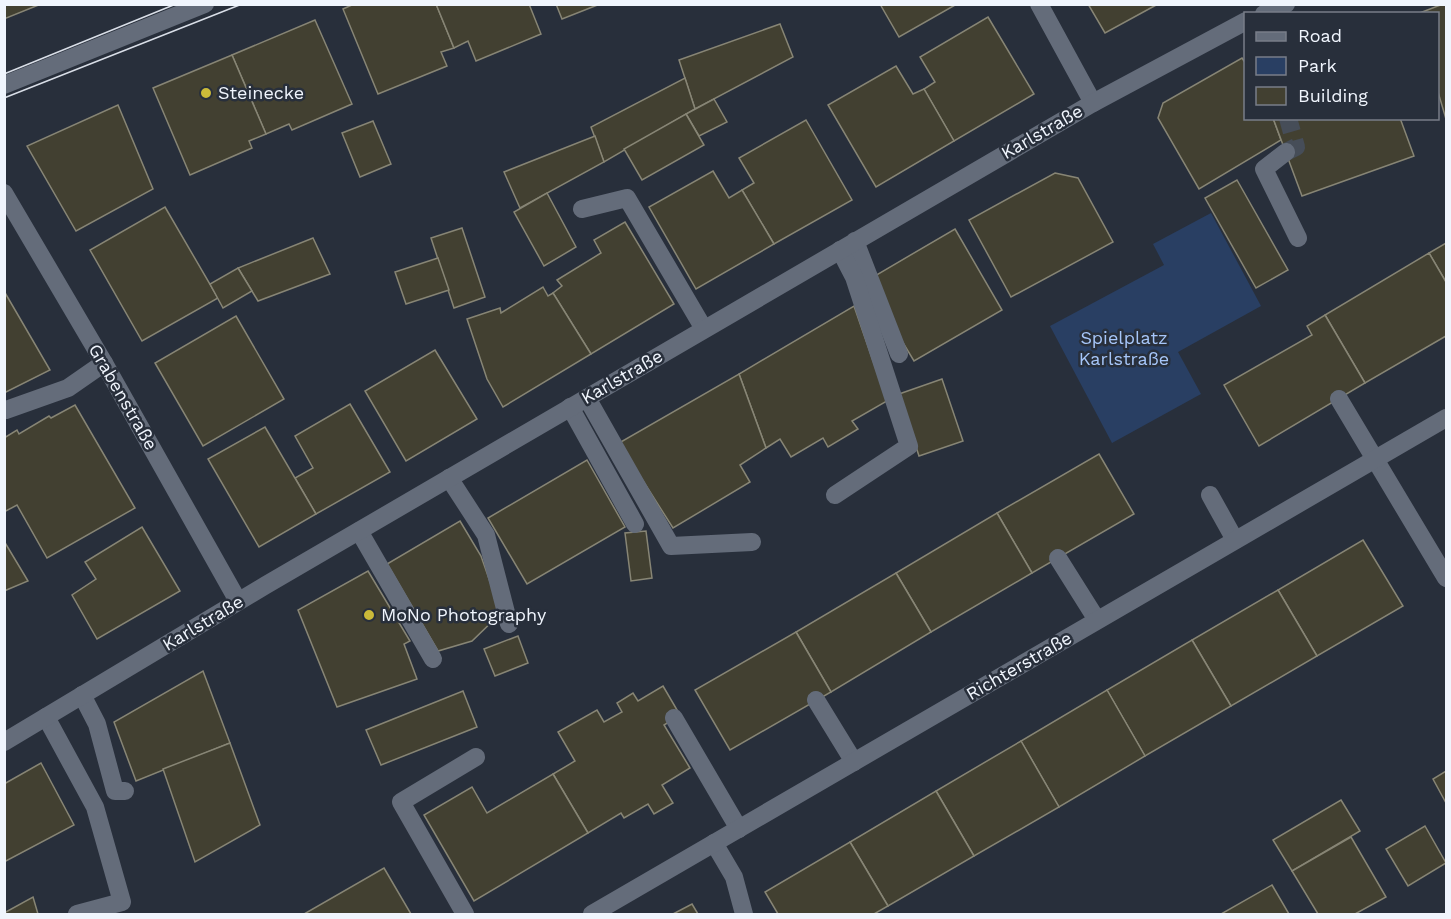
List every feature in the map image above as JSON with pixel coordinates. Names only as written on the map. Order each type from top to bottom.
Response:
[{"type":"street","points":[[4,85],[205,4]]},
{"type":"street","points":[[1039,4],[1093,103]]},
{"type":"street","points":[[1268,12],[1286,4]]},
{"type":"street","name":"Karlstraße","points":[[4,742],[238,602],[848,245],[1093,103],[1244,22]]},
{"type":"street","points":[[1286,152],[1264,169],[1298,238]]},
{"type":"street","name":"Grabenstraße","points":[[4,193],[104,363],[238,602]]},
{"type":"street","points":[[582,209],[627,198],[704,329]]},
{"type":"street","points":[[848,245],[899,354]]},
{"type":"street","points":[[835,495],[909,446],[854,278],[848,245]]},
{"type":"street","points":[[6,410],[68,387],[104,363]]},
{"type":"street","points":[[587,398],[671,546],[753,542]]},
{"type":"street","points":[[1339,399],[1446,578]]},
{"type":"street","points":[[570,408],[635,524]]},
{"type":"street","name":"Richterstraße","points":[[592,915],[1446,418]]},
{"type":"street","points":[[449,478],[486,535],[509,624]]},
{"type":"street","points":[[1210,495],[1235,540]]},
{"type":"street","points":[[359,531],[433,659]]},
{"type":"street","points":[[1058,558],[1097,620]]},
{"type":"street","points":[[82,695],[97,724],[115,791],[125,791]]},
{"type":"street","points":[[816,700],[854,762]]},
{"type":"street","points":[[46,717],[94,807],[122,902],[77,915]]},
{"type":"street","points":[[674,718],[739,829]]},
{"type":"street","points":[[465,915],[401,802],[476,757]]},
{"type":"street","points":[[714,843],[734,877],[744,915]]},
{"type":"green space","name":"Spielplatz Karlstraße","points":[[1211,213],[1261,306],[1178,352],[1201,394],[1112,443],[1050,326],[1164,265],[1153,244]]},
{"type":"building","points":[[4,4],[41,4],[4,19]]},
{"type":"building","points":[[354,4],[436,4],[454,48],[441,52],[447,66],[378,94],[343,9]]},
{"type":"building","points":[[436,4],[529,4],[541,34],[476,61],[468,41],[454,48]]},
{"type":"building","points":[[556,4],[600,4],[562,19]]},
{"type":"building","points":[[880,4],[957,4],[899,37]]},
{"type":"building","points":[[1088,4],[1158,4],[1105,33]]},
{"type":"building","points":[[1446,4],[1446,119],[1439,95],[1439,12],[1422,12]]},
{"type":"building","points":[[988,17],[1034,94],[954,141],[924,89],[935,82],[920,57]]},
{"type":"building","points":[[315,20],[352,104],[292,130],[289,124],[266,134],[232,55]]},
{"type":"building","points":[[780,24],[793,57],[695,109],[679,60]]},
{"type":"building","points":[[232,55],[266,134],[249,141],[252,148],[190,175],[153,88]]},
{"type":"building","points":[[1242,58],[1244,61],[1244,120],[1274,120],[1281,140],[1199,189],[1158,118],[1163,103]]},
{"type":"building","points":[[896,66],[913,94],[924,89],[954,141],[876,187],[828,105]]},
{"type":"building","points":[[685,78],[695,109],[604,162],[591,127]]},
{"type":"building","points":[[714,99],[727,122],[699,136],[686,114]]},
{"type":"building","points":[[118,105],[153,189],[76,231],[27,146]]},
{"type":"building","points":[[686,114],[704,145],[642,180],[624,149]]},
{"type":"building","points":[[806,120],[852,200],[774,244],[742,190],[754,183],[739,158]]},
{"type":"building","points":[[1274,120],[1401,120],[1414,156],[1302,196]]},
{"type":"building","points":[[373,121],[391,164],[360,177],[342,133]]},
{"type":"building","points":[[595,136],[604,162],[520,208],[504,172]]},
{"type":"building","points":[[713,171],[729,198],[742,190],[774,244],[696,289],[649,207]]},
{"type":"building","points":[[1055,173],[1078,178],[1113,242],[1011,297],[969,220]]},
{"type":"building","points":[[1237,180],[1288,270],[1256,288],[1205,198]]},
{"type":"building","points":[[547,193],[576,247],[544,266],[514,212]]},
{"type":"building","points":[[165,207],[218,298],[142,341],[90,250]]},
{"type":"building","points":[[625,222],[674,304],[591,354],[553,293],[562,286],[557,280],[601,253],[594,240]]},
{"type":"building","points":[[462,228],[485,297],[454,308],[431,238]]},
{"type":"building","points":[[955,229],[1002,310],[914,361],[882,308],[873,277]]},
{"type":"building","points":[[313,238],[330,274],[258,301],[238,268]]},
{"type":"building","points":[[1446,243],[1446,282],[1429,253]]},
{"type":"building","points":[[1429,253],[1446,282],[1446,336],[1365,383],[1325,315]]},
{"type":"building","points":[[438,258],[449,290],[406,304],[395,272]]},
{"type":"building","points":[[238,268],[252,291],[223,308],[210,284]]},
{"type":"building","points":[[543,287],[548,296],[553,293],[591,354],[503,407],[487,379],[467,319],[500,308],[501,313]]},
{"type":"building","points":[[4,291],[50,370],[4,393]]},
{"type":"building","points":[[854,306],[887,401],[852,421],[858,429],[828,447],[823,438],[791,457],[780,439],[766,448],[739,374]]},
{"type":"building","points":[[1325,315],[1365,383],[1259,446],[1224,385],[1312,335],[1307,326]]},
{"type":"building","points":[[236,316],[284,399],[203,446],[155,363]]},
{"type":"building","points":[[435,350],[477,419],[406,461],[365,391]]},
{"type":"building","points":[[739,374],[766,448],[740,465],[750,482],[673,528],[619,443]]},
{"type":"building","points":[[942,379],[963,441],[919,456],[899,394]]},
{"type":"building","points":[[350,404],[390,472],[316,514],[295,478],[313,468],[295,436]]},
{"type":"building","points":[[75,405],[135,508],[47,558],[17,505],[4,512],[4,438],[17,430],[19,434],[49,416],[51,418]]},
{"type":"building","points":[[265,427],[316,514],[259,547],[208,459]]},
{"type":"building","points":[[1099,454],[1134,514],[1032,573],[997,513]]},
{"type":"building","points":[[587,460],[625,527],[527,584],[488,518]]},
{"type":"building","points":[[997,513],[1032,573],[931,632],[896,573]]},
{"type":"building","points":[[460,521],[481,556],[501,613],[472,641],[438,651],[387,564]]},
{"type":"building","points":[[142,527],[180,591],[97,639],[72,595],[96,579],[85,562]]},
{"type":"building","points":[[646,531],[652,578],[631,581],[625,533]]},
{"type":"building","points":[[1363,540],[1403,606],[1317,656],[1278,590]]},
{"type":"building","points":[[4,541],[28,581],[4,591]]},
{"type":"building","points":[[368,571],[410,641],[404,644],[417,679],[337,707],[298,610]]},
{"type":"building","points":[[896,573],[931,632],[831,692],[796,632]]},
{"type":"building","points":[[1278,590],[1317,656],[1231,706],[1192,640]]},
{"type":"building","points":[[796,632],[831,692],[730,750],[695,690]]},
{"type":"building","points":[[518,636],[528,663],[495,676],[484,649]]},
{"type":"building","points":[[1192,640],[1231,706],[1145,756],[1107,690]]},
{"type":"building","points":[[203,671],[230,743],[136,781],[114,722]]},
{"type":"building","points":[[663,686],[680,715],[664,725],[690,768],[662,785],[673,803],[654,814],[648,804],[624,818],[621,813],[588,833],[553,774],[575,761],[558,732],[597,710],[604,722],[622,712],[617,703],[633,693],[638,701]]},
{"type":"building","points":[[1107,690],[1145,756],[1059,807],[1021,741]]},
{"type":"building","points":[[463,691],[477,727],[381,765],[366,730]]},
{"type":"building","points":[[1021,741],[1059,807],[974,856],[936,791]]},
{"type":"building","points":[[230,743],[260,825],[195,862],[163,769]]},
{"type":"building","points":[[41,763],[74,825],[4,862],[4,784]]},
{"type":"building","points":[[1446,771],[1446,803],[1433,779]]},
{"type":"building","points":[[553,774],[588,833],[474,901],[424,815],[472,787],[487,813]]},
{"type":"building","points":[[936,791],[974,856],[888,906],[850,842]]},
{"type":"building","points":[[1341,800],[1360,831],[1292,871],[1273,840]]},
{"type":"building","points":[[1425,826],[1446,863],[1408,886],[1386,849]]},
{"type":"building","points":[[1351,837],[1386,897],[1355,914],[1318,914],[1292,871]]},
{"type":"building","points":[[850,842],[888,906],[874,914],[778,914],[765,892]]},
{"type":"building","points":[[384,868],[411,914],[304,914]]},
{"type":"building","points":[[1272,885],[1289,914],[1221,914]]},
{"type":"building","points":[[33,897],[38,914],[4,914],[4,913]]},
{"type":"building","points":[[692,904],[698,914],[673,914]]},
{"type":"tunnel","points":[[1286,152],[1296,147],[1289,120]]},
{"type":"tram line","points":[[4,74],[176,4]]},
{"type":"tram line","points":[[4,98],[242,4]]},
{"type":"place","name":"Steinecke","points":[[206,93]]},
{"type":"place","name":"MoNo Photography","points":[[369,615]]}]
